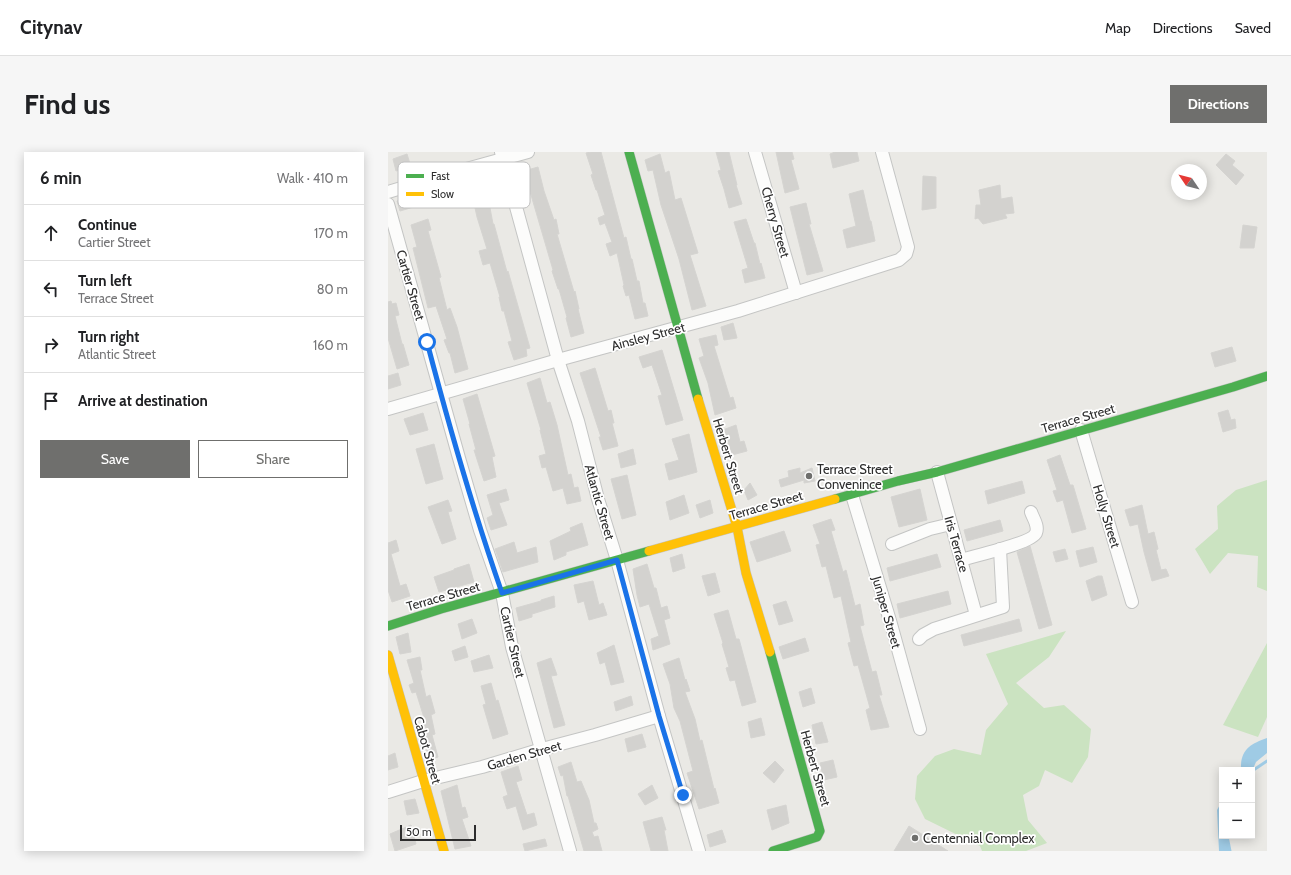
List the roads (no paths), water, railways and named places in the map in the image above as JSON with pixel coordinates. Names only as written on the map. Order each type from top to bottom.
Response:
[{"type":"street","points":[[484,162],[502,156],[528,152]]},
{"type":"street","name":"Herbert Street","points":[[629,152],[704,421],[737,527],[746,573],[761,620],[819,827],[820,833],[817,837],[773,851]]},
{"type":"street","name":"Cherry Street","points":[[755,152],[796,293]]},
{"type":"street","name":"Ainsley Street","points":[[388,409],[441,395],[558,360],[679,328],[896,261],[904,255],[908,247],[882,152]]},
{"type":"street","points":[[388,192],[398,189]]},
{"type":"street","name":"Cartier Street","points":[[388,204],[480,530],[502,593],[512,647],[570,851]]},
{"type":"street","name":"Atlantic Street","points":[[516,208],[558,360],[578,421],[598,499],[617,560],[659,716],[699,851]]},
{"type":"street","name":"Terrace Street","points":[[388,626],[441,609],[898,481],[938,472],[1267,376]]},
{"type":"street","name":"Holly Street","points":[[1081,430],[1132,602]]},
{"type":"street","name":"Iris Terrace","points":[[938,472],[976,615]]},
{"type":"street","name":"Juniper Street","points":[[852,495],[889,617],[920,729]]},
{"type":"street","points":[[961,560],[1000,549],[1034,536],[1037,528],[1031,512]]},
{"type":"street","points":[[892,544],[930,529],[952,524]]},
{"type":"street","points":[[919,639],[934,629],[1003,606],[1000,549]]},
{"type":"street","name":"Cabot Street","points":[[388,656],[444,851]]},
{"type":"street","name":"Garden Street","points":[[388,792],[423,781],[482,767],[659,716]]},
{"type":"water","points":[[1267,738],[1267,753],[1256,762],[1254,767],[1241,767],[1244,753],[1251,745]]},
{"type":"water","points":[[1219,806],[1219,839],[1228,839],[1230,851],[1219,851],[1217,810]]},
{"type":"waterway","points":[[1255,769],[1267,761]]},
{"type":"waterway","points":[[1228,839],[1230,851]]},
{"type":"place","name":"Terrace Street Convenince","points":[[809,476]]},
{"type":"place","name":"Centennial Complex","points":[[915,838]]}]
